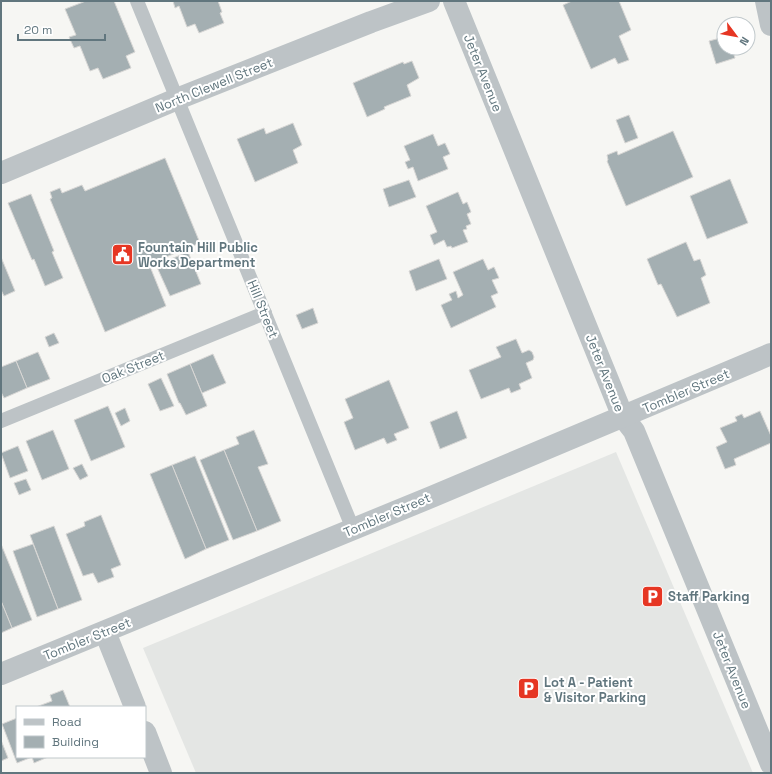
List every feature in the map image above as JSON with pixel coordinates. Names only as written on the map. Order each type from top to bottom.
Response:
[{"type":"street","name":"North Clewell Street","points":[[1,173],[177,99],[371,22],[429,1]]},
{"type":"street","name":"Jeter Avenue","points":[[454,1],[623,417],[634,431],[771,764]]},
{"type":"street","points":[[766,1],[771,25]]},
{"type":"street","name":"Tombler Street","points":[[1,674],[623,417],[771,354]]},
{"type":"street","points":[[105,632],[135,706]]},
{"type":"street","points":[[146,734],[162,773]]},
{"type":"lane","name":"Hill Street","points":[[137,1],[353,529]]},
{"type":"lane","name":"Oak Street","points":[[1,421],[265,312]]},
{"type":"shaded area","points":[[616,452],[753,773],[196,773],[143,648]]},
{"type":"building","points":[[86,1],[114,1],[135,52],[126,56],[131,68],[103,79],[98,68],[90,71],[80,46],[74,48],[69,37],[76,35],[65,9]]},
{"type":"building","points":[[173,1],[218,1],[222,12],[220,13],[224,23],[199,33],[195,24],[187,27],[179,6],[175,8]]},
{"type":"building","points":[[572,1],[619,1],[631,30],[619,36],[629,60],[618,64],[615,58],[591,69],[563,5]]},
{"type":"building","points":[[716,39],[716,56],[734,56],[735,58],[716,64],[709,41]]},
{"type":"building","points":[[412,61],[419,78],[407,85],[411,96],[384,107],[385,109],[367,117],[353,83],[403,62],[404,64]]},
{"type":"building","points":[[629,115],[638,138],[625,143],[616,120]]},
{"type":"building","points":[[293,123],[302,145],[293,150],[298,163],[255,182],[237,139],[264,128],[266,134]]},
{"type":"building","points":[[673,131],[693,177],[626,206],[607,161],[607,155],[617,151],[618,155]]},
{"type":"building","points":[[433,134],[438,146],[445,143],[450,154],[443,157],[448,169],[418,181],[413,167],[408,169],[405,162],[410,160],[404,146]]},
{"type":"building","name":"Fountain Hill Public Works Department","points":[[165,158],[200,243],[149,264],[166,306],[105,332],[50,199],[52,198],[50,192],[60,188],[62,193],[82,185],[85,191]]},
{"type":"building","points":[[730,179],[748,223],[707,239],[690,196]]},
{"type":"building","points":[[409,180],[416,197],[389,207],[383,189]]},
{"type":"building","points":[[458,192],[463,204],[467,202],[471,212],[467,214],[471,224],[466,226],[467,229],[463,230],[468,242],[452,248],[451,246],[447,247],[444,240],[434,245],[430,235],[437,232],[426,206]]},
{"type":"building","points":[[31,194],[54,251],[52,252],[63,278],[45,286],[34,259],[32,260],[8,203]]},
{"type":"building","points":[[686,242],[694,261],[700,259],[706,275],[701,278],[710,303],[677,317],[661,284],[658,285],[647,259]]},
{"type":"building","points":[[188,252],[201,284],[170,296],[156,265]]},
{"type":"building","points":[[1,257],[15,291],[4,296],[1,290]]},
{"type":"building","points":[[439,259],[447,279],[416,291],[409,271]]},
{"type":"building","points":[[483,259],[488,270],[494,267],[499,278],[492,280],[498,293],[491,296],[496,307],[451,328],[441,305],[452,300],[449,294],[456,291],[458,298],[463,295],[453,272]]},
{"type":"building","points":[[313,308],[318,323],[302,329],[296,315]]},
{"type":"building","points":[[54,333],[59,343],[49,347],[45,337]]},
{"type":"building","points":[[516,339],[522,353],[529,350],[532,352],[534,357],[533,360],[526,363],[532,378],[519,384],[521,389],[511,393],[509,388],[481,399],[469,370],[501,357],[496,347]]},
{"type":"building","points":[[38,352],[50,379],[27,388],[16,361]]},
{"type":"building","points":[[213,354],[226,383],[202,393],[190,364]]},
{"type":"building","points":[[16,361],[27,388],[4,398],[1,392],[1,367]]},
{"type":"building","points":[[190,364],[207,406],[186,415],[179,403],[167,374]]},
{"type":"building","points":[[161,378],[174,406],[160,411],[148,384]]},
{"type":"building","points":[[389,380],[409,428],[394,434],[397,440],[387,444],[384,438],[355,450],[344,422],[353,418],[345,399]]},
{"type":"building","points":[[108,406],[125,447],[91,461],[74,420]]},
{"type":"building","points":[[125,408],[130,421],[121,426],[115,413]]},
{"type":"building","points":[[457,411],[467,438],[440,449],[430,422]]},
{"type":"building","points":[[760,411],[771,436],[771,443],[734,459],[736,465],[725,469],[716,447],[727,442],[720,428],[737,421],[735,417],[742,414],[744,418]]},
{"type":"building","points":[[53,430],[69,469],[42,480],[26,441]]},
{"type":"building","points":[[254,430],[268,464],[258,467],[281,521],[257,531],[224,450],[239,444],[236,437]]},
{"type":"building","points":[[18,446],[28,471],[10,478],[1,453]]},
{"type":"building","points":[[224,450],[257,531],[233,540],[200,460]]},
{"type":"building","points":[[195,456],[229,540],[206,549],[172,465]]},
{"type":"building","points":[[82,464],[88,476],[80,480],[73,468]]},
{"type":"building","points":[[172,465],[206,549],[185,559],[150,474]]},
{"type":"building","points":[[26,479],[31,490],[19,495],[14,483]]},
{"type":"building","points":[[101,515],[121,565],[111,569],[114,577],[98,583],[93,573],[83,576],[66,534],[85,526],[84,522]]},
{"type":"building","points":[[54,526],[82,600],[58,609],[30,535]]},
{"type":"building","points":[[1,544],[32,620],[12,628],[1,601]]},
{"type":"building","points":[[33,544],[58,609],[37,617],[13,551]]},
{"type":"building","points":[[1,601],[12,628],[1,633]]},
{"type":"building","points":[[63,690],[70,706],[39,706],[52,701],[50,695]]},
{"type":"building","points":[[16,718],[16,758],[30,758],[17,763],[2,724]]},
{"type":"building","points":[[1,740],[8,758],[1,761]]},
{"type":"building","points":[[32,758],[46,758],[34,763]]},
{"type":"place","name":"Fountain Hill Public Works Department","points":[[123,254]]},
{"type":"place","name":"Staff Parking","points":[[653,596]]},
{"type":"place","name":"Lot A - Patient & Visitor Parking","points":[[529,689]]}]
